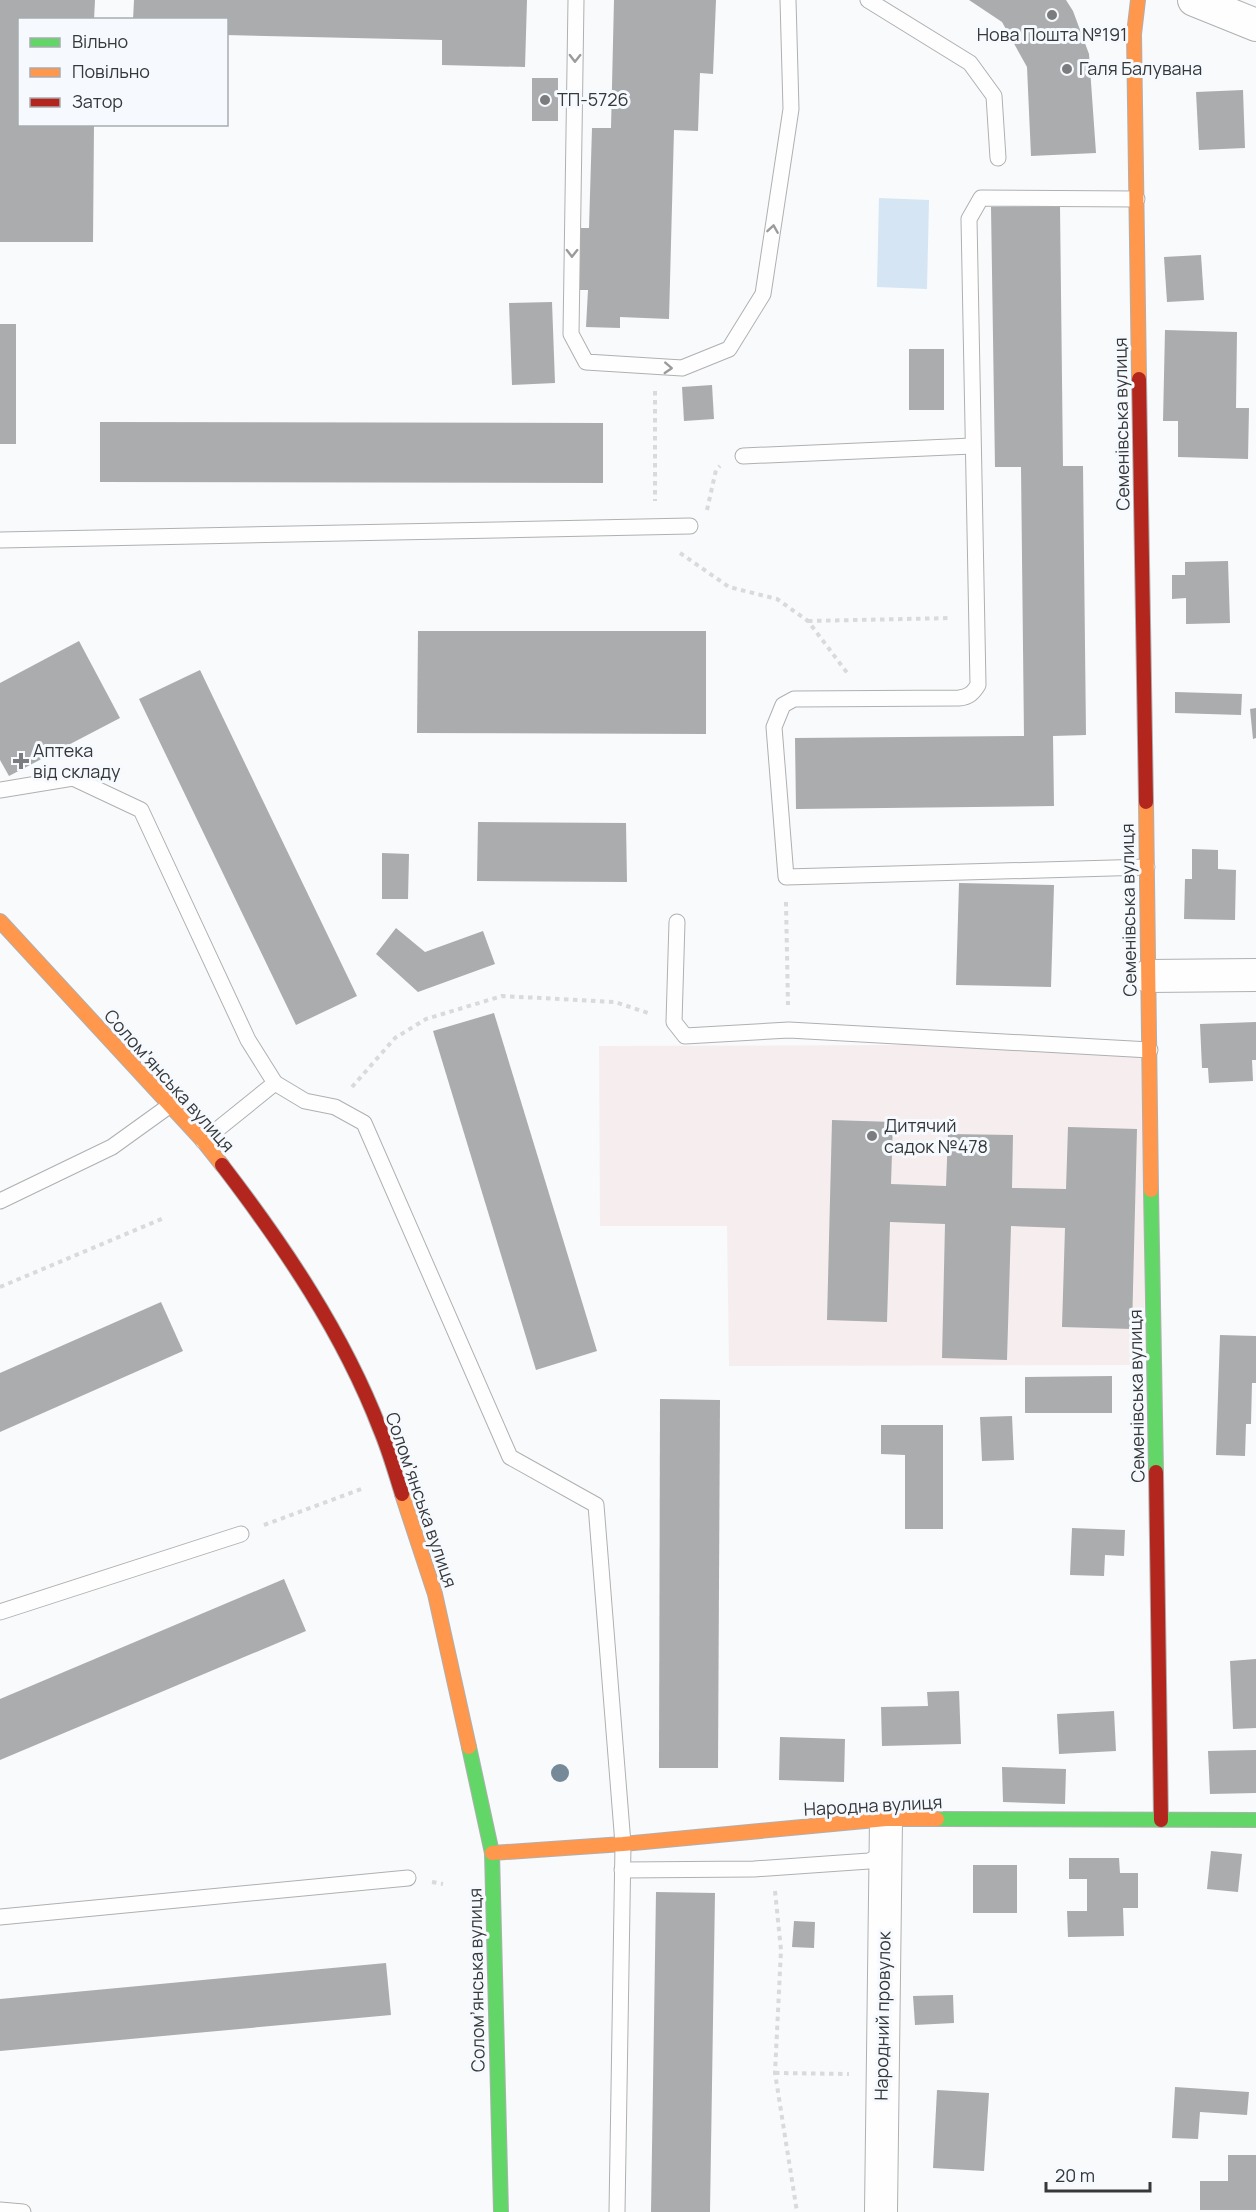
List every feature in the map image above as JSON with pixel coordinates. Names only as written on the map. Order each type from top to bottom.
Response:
[{"type":"street","name":"Семенівська вулиця","points":[[1138,0],[1134,34],[1161,1820]]},
{"type":"street","points":[[1194,0],[1256,25]]},
{"type":"street","name":"Соломʼянська вулиця","points":[[0,921],[203,1141],[256,1210],[300,1274],[348,1360],[380,1428],[435,1594],[492,1853],[501,2212]]},
{"type":"street","points":[[1148,976],[1256,975]]},
{"type":"street","name":"Народна вулиця","points":[[492,1853],[623,1844],[886,1819],[1256,1820]]},
{"type":"street","name":"Народний провулок","points":[[880,2212],[886,1819]]},
{"type":"lane","points":[[576,0],[571,334],[586,362],[682,368],[729,349],[763,294],[791,109],[788,0]]},
{"type":"lane","points":[[868,0],[970,63],[994,96],[998,158]]},
{"type":"lane","points":[[1137,199],[981,198],[969,219],[978,685],[974,692],[966,697],[794,699],[783,705],[774,727],[786,877],[1146,867]]},
{"type":"lane","points":[[743,456],[972,446]]},
{"type":"lane","points":[[0,540],[690,526]]},
{"type":"lane","points":[[0,790],[73,778],[141,810],[248,1040],[275,1083],[305,1101],[335,1107],[364,1123],[510,1456],[596,1505],[623,1844],[617,2212]]},
{"type":"lane","points":[[677,922],[674,1022],[685,1036],[789,1030],[1150,1050]]},
{"type":"lane","points":[[203,1141],[275,1083]]},
{"type":"lane","points":[[0,1201],[112,1147],[169,1106]]},
{"type":"lane","points":[[0,1612],[241,1534]]},
{"type":"lane","points":[[622,1870],[773,1868],[870,1861],[885,1853]]},
{"type":"lane","points":[[0,1917],[408,1878]]},
{"type":"lane","points":[[0,2210],[23,2212]]},
{"type":"path","points":[[654,367],[656,526],[674,549],[729,586],[777,599],[808,621],[866,698]]},
{"type":"path","points":[[690,526],[705,517],[716,470],[726,460],[743,456]]},
{"type":"path","points":[[808,621],[976,618]]},
{"type":"path","points":[[786,877],[789,1030]]},
{"type":"path","points":[[335,1107],[396,1038],[426,1019],[502,996],[615,1002],[674,1022]]},
{"type":"path","points":[[0,1287],[164,1218]]},
{"type":"path","points":[[241,1534],[398,1477]]},
{"type":"path","points":[[773,1868],[781,1950],[775,2073],[797,2212]]},
{"type":"path","points":[[775,2073],[882,2074]]},
{"type":"shaded area","points":[[879,198],[929,200],[927,289],[877,287]]},
{"type":"shaded area","name":"Дитячий садок №478","points":[[1143,1044],[1145,1365],[729,1366],[727,1226],[600,1226],[599,1046]]},
{"type":"building","points":[[0,0],[95,0],[94,18],[18,18],[18,126],[94,126],[93,242],[0,242]]},
{"type":"building","points":[[134,0],[527,0],[525,67],[442,65],[442,40],[228,35],[228,18],[133,18]]},
{"type":"building","points":[[614,0],[716,0],[713,74],[700,73],[698,131],[674,130],[669,319],[620,317],[620,328],[586,327],[588,290],[578,290],[580,228],[589,228],[592,128],[611,128]]},
{"type":"building","points":[[969,0],[1066,0],[1073,11],[1089,54],[1096,153],[1031,156],[1027,67],[1002,22]]},
{"type":"building","name":"ТП-5726","points":[[532,78],[558,78],[558,121],[532,121]]},
{"type":"building","points":[[1243,90],[1245,148],[1199,150],[1196,92]]},
{"type":"building","points":[[1060,206],[1063,466],[1083,466],[1086,735],[1053,736],[1054,806],[796,809],[795,738],[1024,736],[1021,467],[995,467],[991,207]]},
{"type":"building","points":[[1201,255],[1204,300],[1167,302],[1164,257]]},
{"type":"building","points":[[552,302],[555,383],[512,385],[509,303]]},
{"type":"building","points":[[0,324],[16,324],[16,444],[0,444]]},
{"type":"building","points":[[1165,330],[1237,332],[1236,408],[1249,408],[1248,459],[1178,457],[1178,421],[1163,421]]},
{"type":"building","points":[[909,349],[944,349],[944,410],[909,410]]},
{"type":"building","points":[[712,385],[714,419],[684,421],[682,387]]},
{"type":"building","points":[[100,422],[603,423],[603,483],[100,482]]},
{"type":"building","points":[[1228,561],[1230,623],[1186,624],[1186,598],[1172,599],[1172,575],[1185,575],[1185,562]]},
{"type":"building","points":[[418,631],[706,631],[706,734],[417,733]]},
{"type":"building","points":[[79,641],[120,718],[9,776],[0,760],[0,683]]},
{"type":"building","points":[[200,670],[357,996],[296,1025],[139,699]]},
{"type":"building","points":[[1175,692],[1242,694],[1241,715],[1175,713]]},
{"type":"building","points":[[1256,708],[1256,738],[1253,739],[1250,709]]},
{"type":"building","points":[[478,822],[626,823],[627,882],[477,881]]},
{"type":"building","points":[[1192,849],[1218,850],[1218,869],[1236,870],[1235,920],[1184,919],[1185,879],[1192,879]]},
{"type":"building","points":[[382,853],[409,854],[408,899],[382,899]]},
{"type":"building","points":[[959,883],[1054,885],[1051,987],[956,985]]},
{"type":"building","points":[[396,928],[425,952],[483,931],[495,964],[418,992],[376,954]]},
{"type":"building","points":[[494,1013],[597,1351],[536,1370],[433,1031]]},
{"type":"building","points":[[1256,1022],[1256,1060],[1252,1060],[1253,1081],[1209,1083],[1208,1068],[1202,1068],[1200,1024]]},
{"type":"building","points":[[832,1120],[893,1122],[891,1184],[946,1186],[948,1134],[1013,1135],[1012,1188],[1066,1189],[1068,1127],[1137,1129],[1132,1329],[1062,1327],[1065,1228],[1011,1226],[1007,1360],[942,1358],[945,1224],[890,1222],[887,1322],[827,1320]]},
{"type":"building","points":[[161,1302],[183,1351],[0,1432],[0,1373]]},
{"type":"building","points":[[1220,1335],[1256,1336],[1256,1383],[1252,1383],[1251,1424],[1246,1424],[1245,1456],[1216,1455]]},
{"type":"building","points":[[1112,1376],[1112,1413],[1025,1413],[1025,1377]]},
{"type":"building","points":[[660,1399],[720,1400],[718,1768],[659,1768]]},
{"type":"building","points":[[1012,1416],[1014,1460],[982,1461],[980,1417]]},
{"type":"building","points":[[881,1425],[943,1425],[943,1529],[905,1529],[905,1455],[881,1454]]},
{"type":"building","points":[[1072,1528],[1125,1530],[1124,1556],[1105,1555],[1104,1576],[1070,1575]]},
{"type":"building","points":[[284,1579],[306,1631],[0,1760],[0,1699]]},
{"type":"building","points":[[1256,1659],[1256,1728],[1233,1729],[1230,1661]]},
{"type":"building","points":[[959,1691],[961,1744],[882,1746],[881,1707],[928,1706],[927,1692]]},
{"type":"building","points":[[1114,1711],[1116,1751],[1059,1754],[1057,1714]]},
{"type":"building","points":[[780,1737],[845,1739],[844,1782],[779,1780]]},
{"type":"building","points":[[1256,1750],[1256,1793],[1210,1794],[1208,1751]]},
{"type":"building","points":[[1002,1767],[1066,1769],[1065,1804],[1003,1802]]},
{"type":"building","points":[[1211,1851],[1242,1854],[1238,1892],[1207,1889]]},
{"type":"building","points":[[1069,1858],[1119,1858],[1120,1873],[1138,1873],[1138,1908],[1123,1908],[1124,1936],[1068,1937],[1067,1911],[1087,1911],[1087,1879],[1069,1879]]},
{"type":"building","points":[[973,1865],[1017,1865],[1017,1913],[973,1913]]},
{"type":"building","points":[[656,1892],[715,1893],[710,2212],[651,2212]]},
{"type":"building","points":[[794,1921],[815,1922],[814,1948],[792,1947]]},
{"type":"building","points":[[386,1963],[391,2015],[0,2051],[0,1999]]},
{"type":"building","points":[[953,1995],[954,2023],[915,2025],[913,1996]]},
{"type":"building","points":[[1175,2087],[1249,2092],[1247,2115],[1200,2112],[1198,2139],[1172,2138]]},
{"type":"building","points":[[937,2090],[989,2093],[984,2171],[933,2168]]},
{"type":"building","points":[[1228,2155],[1256,2155],[1256,2210],[1200,2210],[1200,2181],[1228,2181]]},
{"type":"traffic: fast","points":[[1151,1190],[1156,1472]]},
{"type":"traffic: fast","points":[[469,1747],[492,1853],[501,2212]]},
{"type":"traffic: fast","points":[[937,1819],[1256,1820]]},
{"type":"traffic: slow","points":[[1138,0],[1134,34],[1139,379]]},
{"type":"traffic: slow","points":[[1146,802],[1151,1190]]},
{"type":"traffic: slow","points":[[0,921],[203,1141],[222,1165]]},
{"type":"traffic: slow","points":[[402,1494],[435,1594],[469,1747]]},
{"type":"traffic: slow","points":[[492,1853],[623,1844],[886,1819],[937,1819]]},
{"type":"traffic: jam","points":[[1139,379],[1146,802]]},
{"type":"traffic: jam","points":[[222,1165],[268,1227],[330,1325],[365,1393],[386,1445],[402,1494]]},
{"type":"traffic: jam","points":[[1156,1472],[1161,1820]]},
{"type":"place","name":"Нова Пошта №191","points":[[1052,15]]},
{"type":"place","name":"Галя Балувана","points":[[1067,69]]},
{"type":"place","name":"ТП-5726","points":[[545,100]]},
{"type":"place","name":"Аптека від складу","points":[[21,761]]},
{"type":"place","name":"Дитячий садок №478","points":[[872,1136]]}]
